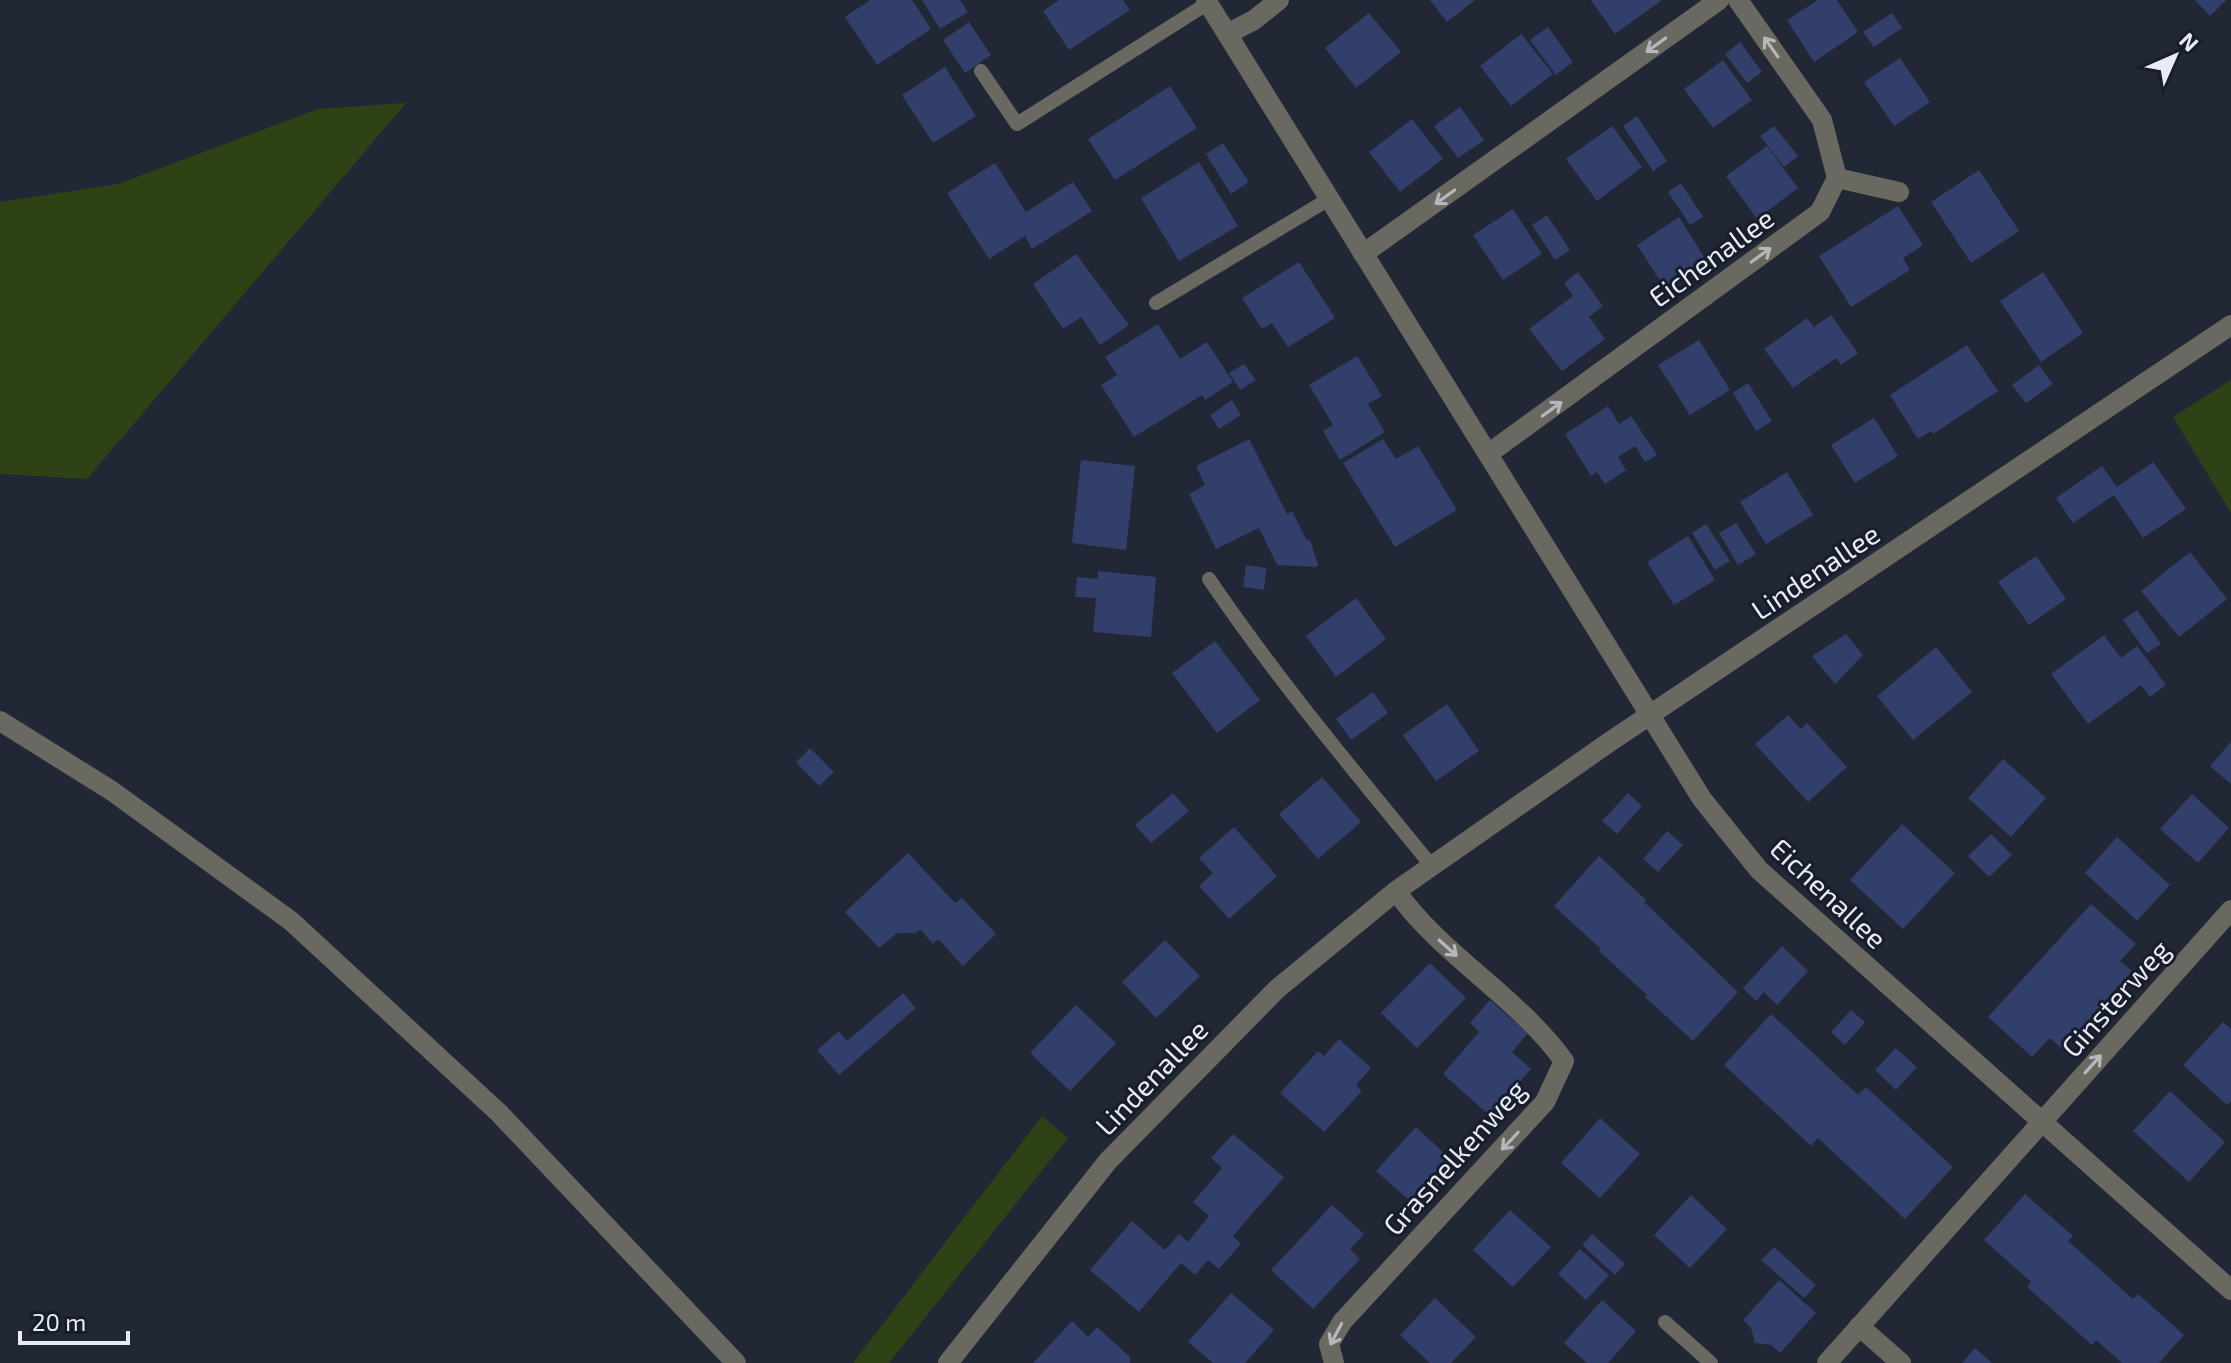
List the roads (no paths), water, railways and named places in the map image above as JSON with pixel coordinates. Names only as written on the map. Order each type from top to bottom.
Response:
[{"type":"street","points":[[1227,34],[1254,20],[1279,0]]},
{"type":"street","points":[[1363,254],[1719,0]]},
{"type":"street","points":[[1738,0],[1822,120],[1837,178],[1899,192]]},
{"type":"street","name":"Eichenallee","points":[[1207,2],[1648,717],[1702,799],[1759,870],[2231,1290]]},
{"type":"street","name":"Eichenallee","points":[[1488,454],[1820,212],[1837,178]]},
{"type":"street","name":"Lindenallee","points":[[948,1363],[1108,1161],[1277,989],[1396,891],[1648,717],[2231,325]]},
{"type":"street","points":[[0,721],[112,791],[291,921],[499,1113],[736,1363]]},
{"type":"street","name":"Grasnelkenweg","points":[[1334,1363],[1329,1344],[1342,1322],[1545,1102],[1564,1061],[1543,1033],[1416,920],[1396,891]]},
{"type":"street","name":"Ginsterweg","points":[[2042,1123],[2231,910]]},
{"type":"street","points":[[1827,1363],[2042,1123]]},
{"type":"street","points":[[1859,1326],[1901,1363]]},
{"type":"lane","name":"Eichenallee","points":[[981,71],[1017,124],[1207,2]]},
{"type":"lane","points":[[1156,303],[1329,199]]},
{"type":"lane","points":[[1209,579],[1253,643],[1323,734],[1431,865]]},
{"type":"lane","points":[[1665,1322],[1711,1363]]}]
